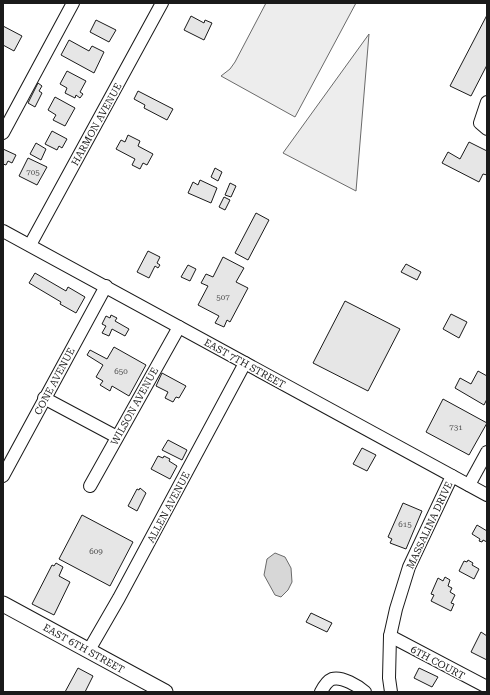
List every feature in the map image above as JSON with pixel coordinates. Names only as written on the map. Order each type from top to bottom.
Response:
[{"type":"main road","name":"EAST 6TH STREET","points":[[3,604],[165,692]]},
{"type":"street","points":[[3,133],[73,3]]},
{"type":"street","name":"HARMON AVENUE","points":[[30,245],[162,3]]},
{"type":"street","points":[[484,126],[487,102]]},
{"type":"street","name":"EAST 7TH STREET","points":[[3,230],[487,495]]},
{"type":"street","name":"CONE AVENUE","points":[[3,476],[106,286]]},
{"type":"street","name":"WILSON AVENUE","points":[[90,486],[179,327]]},
{"type":"street","name":"ALLEN AVENUE","points":[[89,650],[119,598],[245,363]]},
{"type":"street","points":[[44,398],[117,437]]},
{"type":"street","name":"MASSALINA DRIVE","points":[[469,485],[487,452]]},
{"type":"street","name":"MASSALINA DRIVE","points":[[390,692],[390,636],[396,609],[409,568],[452,476]]},
{"type":"street","name":"6TH COURT","points":[[390,636],[487,687]]},
{"type":"street","points":[[321,692],[325,685],[332,680],[341,679],[365,692]]},
{"type":"shaded area","points":[[266,3],[356,3],[295,117],[221,76],[230,69],[235,62]]},
{"type":"shaded area","points":[[369,34],[356,191],[283,153]]},
{"type":"shaded area","points":[[275,553],[285,557],[291,568],[292,582],[288,590],[281,597],[275,595],[264,575],[267,559]]},
{"type":"building","points":[[487,15],[487,65],[471,96],[450,86]]},
{"type":"building","points":[[191,16],[204,23],[205,20],[212,23],[204,40],[184,30]]},
{"type":"building","points":[[96,20],[116,30],[109,42],[90,32]]},
{"type":"building","points":[[3,26],[22,36],[14,51],[3,45]]},
{"type":"building","points":[[69,40],[89,51],[92,46],[104,52],[94,73],[61,55]]},
{"type":"building","points":[[67,71],[86,81],[80,92],[83,94],[80,98],[76,95],[75,98],[65,93],[67,88],[60,84]]},
{"type":"building","points":[[38,83],[42,86],[39,91],[42,93],[35,107],[28,103]]},
{"type":"building","points":[[138,91],[173,109],[167,120],[144,108],[145,105],[134,99]]},
{"type":"building","points":[[55,97],[75,108],[65,126],[53,120],[56,115],[48,110]]},
{"type":"building","points":[[52,131],[67,139],[62,148],[59,146],[57,150],[45,144]]},
{"type":"building","points":[[128,135],[140,141],[138,146],[153,154],[147,165],[143,163],[140,169],[132,165],[135,159],[116,149],[121,140],[125,142]]},
{"type":"building","points":[[469,142],[487,151],[487,175],[483,174],[479,182],[442,163],[448,152],[460,159]]},
{"type":"building","points":[[36,143],[46,149],[41,160],[30,154]]},
{"type":"building","points":[[3,149],[16,155],[12,163],[8,161],[6,165],[3,164]]},
{"type":"building","points":[[28,158],[47,167],[37,185],[19,176]]},
{"type":"building","points":[[215,168],[222,172],[218,181],[211,177]]},
{"type":"building","points":[[200,180],[217,188],[211,203],[188,193],[193,182],[198,185]]},
{"type":"building","points":[[230,183],[236,186],[231,197],[225,195]]},
{"type":"building","points":[[224,197],[230,200],[225,210],[219,207]]},
{"type":"building","points":[[256,213],[269,220],[248,260],[235,253]]},
{"type":"building","points":[[148,251],[160,257],[157,263],[160,265],[158,268],[155,266],[149,278],[137,272]]},
{"type":"building","points":[[223,257],[244,268],[236,282],[248,288],[230,322],[227,320],[224,327],[215,323],[219,316],[198,305],[208,286],[201,283],[206,274],[213,277]]},
{"type":"building","points":[[406,264],[421,272],[417,280],[401,272]]},
{"type":"building","points":[[188,265],[196,269],[190,281],[181,277]]},
{"type":"building","points":[[35,273],[66,291],[68,287],[85,297],[76,313],[60,304],[61,302],[29,283]]},
{"type":"building","points":[[345,301],[400,329],[368,391],[313,363]]},
{"type":"building","points":[[451,314],[467,322],[459,338],[443,329]]},
{"type":"building","points":[[111,315],[117,318],[115,321],[129,329],[125,336],[112,329],[109,336],[102,333],[106,326],[102,324],[106,316],[110,318]]},
{"type":"building","points":[[114,347],[146,365],[129,396],[112,386],[110,391],[100,385],[103,381],[96,377],[103,365],[87,355],[90,350],[107,359]]},
{"type":"building","points":[[478,371],[487,376],[487,399],[484,405],[455,388],[460,378],[471,384]]},
{"type":"building","points":[[162,373],[186,386],[179,398],[176,397],[173,402],[165,398],[168,392],[156,386]]},
{"type":"building","points":[[443,399],[487,423],[469,455],[426,432]]},
{"type":"building","points":[[168,440],[187,450],[182,460],[162,450]]},
{"type":"building","points":[[362,448],[376,455],[367,471],[353,464]]},
{"type":"building","points":[[158,456],[163,458],[164,456],[170,459],[169,461],[177,466],[170,479],[151,469]]},
{"type":"building","points":[[140,488],[146,493],[137,511],[128,506],[137,489],[139,490]]},
{"type":"building","points":[[403,503],[422,511],[406,549],[390,543],[392,539],[388,537]]},
{"type":"building","points":[[82,515],[133,542],[110,586],[59,559]]},
{"type":"building","points":[[477,525],[487,531],[487,542],[483,540],[482,542],[479,541],[480,539],[472,534]]},
{"type":"building","points":[[468,560],[473,563],[472,565],[479,569],[474,579],[459,571],[464,561],[467,562]]},
{"type":"building","points":[[56,563],[63,567],[59,576],[70,582],[54,615],[32,604],[52,565],[54,566]]},
{"type":"building","points":[[445,577],[450,580],[448,586],[452,588],[450,592],[455,595],[451,603],[454,604],[451,611],[431,601],[434,595],[431,594],[438,578],[443,581]]},
{"type":"building","points":[[311,613],[332,623],[327,632],[306,622]]},
{"type":"building","points":[[481,632],[487,636],[487,660],[471,652]]},
{"type":"building","points":[[78,668],[93,676],[85,692],[65,692]]},
{"type":"building","points":[[419,668],[438,677],[432,687],[414,678]]}]
